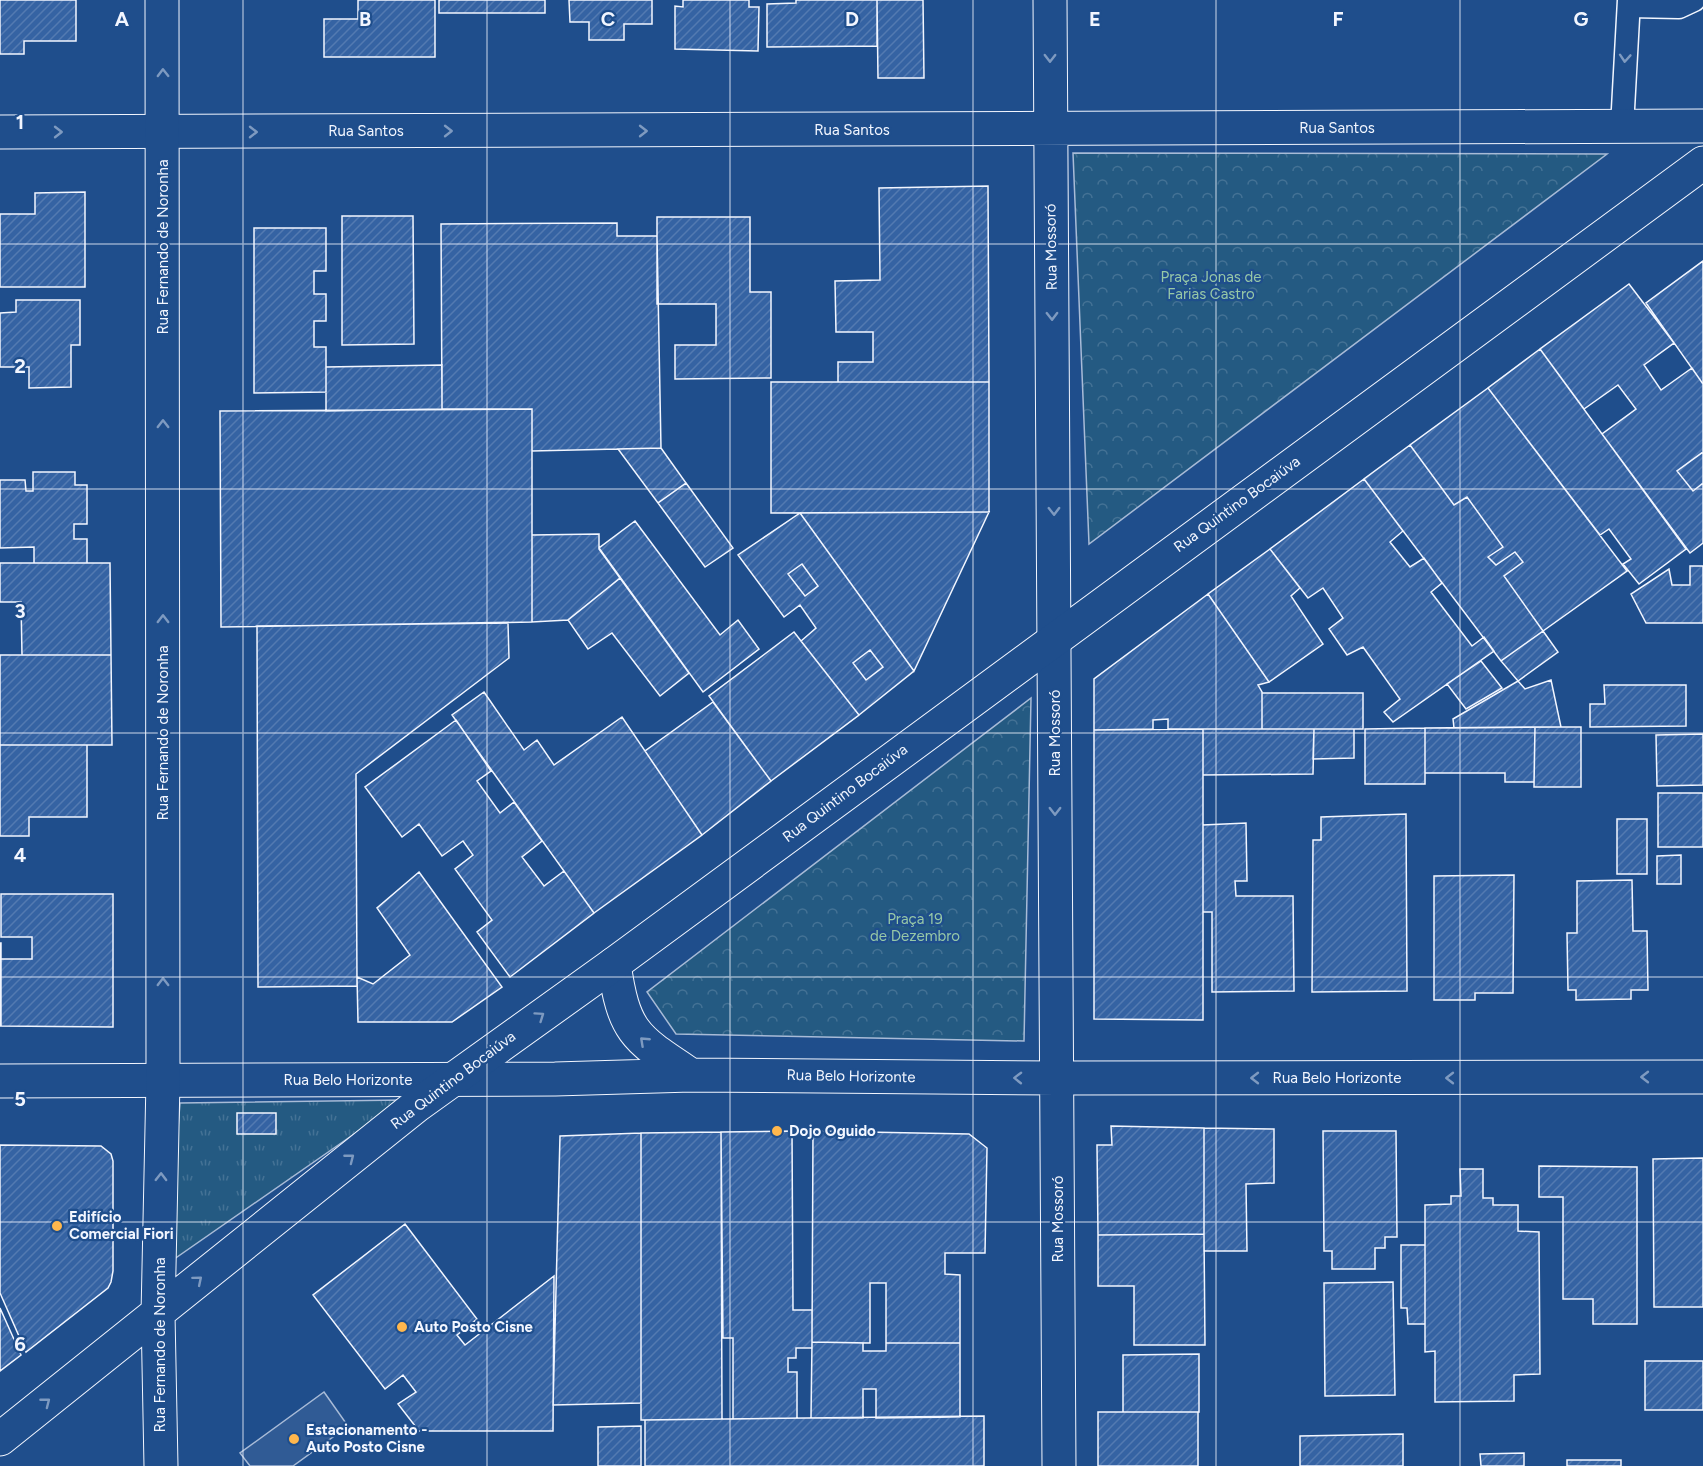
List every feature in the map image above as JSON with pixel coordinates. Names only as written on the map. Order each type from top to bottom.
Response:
[{"type":"street","name":"Rua Fernando de Noronha","points":[[161,1466],[158,1314],[163,1081],[162,0]]},
{"type":"street","name":"Rua Mossoró","points":[[1050,0],[1056,637],[1059,1466]]},
{"type":"street","name":"Rua Santos","points":[[0,132],[1703,126]]},
{"type":"street","name":"Rua Quintino Bocaiúva","points":[[0,1438],[450,1080],[614,964],[1703,163]]},
{"type":"street","points":[[614,964],[619,997],[627,1021],[640,1038],[692,1075]]},
{"type":"street","name":"Rua Belo Horizonte","points":[[0,1081],[450,1080],[692,1075],[1057,1078],[1703,1077]]},
{"type":"lane","points":[[1622,127],[1629,3],[1679,7],[1694,0]]},
{"type":"green space","name":"Praça Jonas de Farias Castro","points":[[1073,153],[1607,154],[1089,544]]},
{"type":"green space","name":"Praça 19 de Dezembro","points":[[1031,698],[1024,1041],[676,1034],[647,992]]},
{"type":"green space","points":[[403,1100],[167,1264],[180,1103]]},
{"type":"shaded area","name":"Estacionamento - Auto Posto Cisne","points":[[324,1392],[348,1426],[293,1466],[250,1466],[240,1453]]},
{"type":"building","points":[[0,0],[76,0],[76,41],[24,41],[24,54],[0,54]]},
{"type":"building","points":[[358,0],[435,0],[435,57],[324,57],[324,19],[358,19]]},
{"type":"building","points":[[439,0],[545,0],[545,13],[439,13]]},
{"type":"building","points":[[569,0],[652,0],[652,24],[624,24],[624,40],[589,40],[589,22],[570,22]]},
{"type":"building","points":[[683,0],[749,0],[749,7],[759,7],[758,51],[675,49],[675,6],[683,7]]},
{"type":"building","points":[[796,0],[877,0],[877,46],[767,47],[767,4],[796,3]]},
{"type":"building","points":[[877,0],[923,0],[924,78],[878,78]]},
{"type":"building","points":[[988,186],[989,382],[838,382],[838,362],[873,362],[873,332],[836,332],[835,281],[880,280],[879,188]]},
{"type":"building","points":[[85,192],[85,287],[0,287],[0,214],[35,214],[35,193]]},
{"type":"building","points":[[342,216],[413,216],[414,344],[342,345]]},
{"type":"building","points":[[657,217],[750,217],[750,292],[771,292],[771,378],[675,379],[675,345],[716,345],[716,304],[657,304]]},
{"type":"building","points":[[617,223],[617,236],[657,236],[661,448],[532,451],[532,409],[442,409],[441,224]]},
{"type":"building","points":[[254,228],[326,228],[326,271],[314,271],[314,294],[326,294],[326,321],[314,321],[314,347],[326,347],[326,392],[254,393]]},
{"type":"building","points":[[1703,261],[1703,384],[1646,303]]},
{"type":"building","points":[[1629,284],[1674,343],[1644,365],[1661,390],[1692,368],[1703,384],[1703,543],[1690,553],[1602,434],[1636,409],[1618,385],[1584,409],[1540,349]]},
{"type":"building","points":[[16,300],[80,300],[80,345],[71,345],[71,387],[29,388],[29,367],[0,367],[0,313],[16,312]]},
{"type":"building","points":[[1540,349],[1686,549],[1639,584],[1623,564],[1631,559],[1609,529],[1600,535],[1488,388]]},
{"type":"building","points":[[442,365],[442,409],[326,411],[326,367]]},
{"type":"building","points":[[771,382],[989,382],[989,512],[771,513]]},
{"type":"building","points":[[1488,388],[1627,571],[1543,631],[1504,576],[1523,562],[1515,552],[1496,565],[1488,557],[1503,547],[1467,497],[1454,505],[1410,445]]},
{"type":"building","points":[[532,409],[532,622],[221,627],[220,411]]},
{"type":"building","points":[[1410,445],[1454,505],[1467,497],[1503,547],[1488,557],[1496,565],[1515,552],[1523,562],[1504,576],[1543,631],[1501,661],[1364,479]]},
{"type":"building","points":[[661,448],[686,483],[658,503],[618,449]]},
{"type":"building","points":[[1703,452],[1703,483],[1693,491],[1677,471]]},
{"type":"building","points":[[33,472],[75,472],[75,485],[87,485],[87,524],[74,524],[74,539],[87,539],[87,563],[34,563],[34,547],[0,548],[0,480],[25,480],[26,491],[33,491]]},
{"type":"building","points":[[1364,479],[1403,531],[1390,542],[1410,567],[1424,558],[1442,583],[1431,592],[1472,646],[1484,637],[1494,651],[1393,722],[1384,712],[1400,699],[1363,647],[1347,655],[1329,629],[1343,618],[1323,588],[1308,598],[1270,549]]},
{"type":"building","points":[[686,483],[733,548],[705,567],[658,503]]},
{"type":"building","points":[[989,512],[914,671],[800,513]]},
{"type":"building","points":[[800,513],[914,671],[859,715],[801,641],[816,628],[800,605],[784,617],[738,555]]},
{"type":"building","points":[[635,521],[720,635],[738,620],[759,649],[703,692],[599,548]]},
{"type":"building","points":[[599,534],[599,549],[620,578],[568,620],[532,622],[532,535]]},
{"type":"building","points":[[1270,549],[1300,588],[1291,596],[1323,644],[1269,682],[1208,594]]},
{"type":"building","points":[[0,563],[110,563],[111,655],[22,655],[21,602],[0,602]]},
{"type":"building","points":[[802,564],[818,586],[805,596],[788,574]]},
{"type":"building","points":[[1690,566],[1703,566],[1703,623],[1646,623],[1631,594],[1669,569],[1672,585],[1690,585]]},
{"type":"building","points":[[620,578],[689,673],[660,696],[612,633],[588,649],[568,620]]},
{"type":"building","points":[[1208,594],[1269,682],[1258,685],[1262,692],[1262,729],[1168,729],[1168,719],[1153,720],[1153,729],[1094,730],[1094,679]]},
{"type":"building","points":[[508,623],[509,658],[356,774],[357,986],[258,987],[257,626]]},
{"type":"building","points":[[1543,631],[1558,652],[1518,681],[1501,661]]},
{"type":"building","points":[[794,632],[859,715],[771,781],[709,696]]},
{"type":"building","points":[[870,650],[883,667],[866,680],[853,663]]},
{"type":"building","points":[[0,655],[111,655],[112,745],[0,745]]},
{"type":"building","points":[[1481,661],[1502,688],[1466,709],[1447,684]]},
{"type":"building","points":[[1551,680],[1561,727],[1454,728],[1453,719],[1518,681],[1525,689]]},
{"type":"building","points":[[1604,685],[1686,685],[1686,726],[1590,727],[1590,704],[1605,704]]},
{"type":"building","points":[[484,692],[524,750],[537,740],[554,765],[622,717],[702,835],[594,913],[452,715]]},
{"type":"building","points":[[1262,693],[1363,693],[1363,729],[1262,729]]},
{"type":"building","points":[[713,702],[771,781],[702,835],[645,751]]},
{"type":"building","points":[[456,720],[491,771],[477,781],[500,813],[514,802],[542,841],[522,857],[544,886],[564,871],[594,913],[510,977],[477,932],[492,920],[455,869],[473,855],[463,841],[442,856],[419,824],[402,837],[365,787]]},
{"type":"building","points":[[1535,727],[1581,727],[1581,787],[1534,787]]},
{"type":"building","points":[[1535,727],[1534,782],[1505,782],[1505,773],[1425,773],[1425,728]]},
{"type":"building","points":[[1425,728],[1425,784],[1365,784],[1365,729]]},
{"type":"building","points":[[1203,729],[1203,1020],[1094,1019],[1094,730]]},
{"type":"building","points":[[1203,729],[1314,729],[1313,774],[1203,775]]},
{"type":"building","points":[[1314,729],[1354,729],[1354,758],[1313,759]]},
{"type":"building","points":[[1703,734],[1703,785],[1657,786],[1656,735]]},
{"type":"building","points":[[0,745],[87,745],[87,817],[29,817],[29,836],[0,836]]},
{"type":"building","points":[[1658,793],[1703,793],[1703,847],[1658,847]]},
{"type":"building","points":[[1406,814],[1407,991],[1312,992],[1313,840],[1321,840],[1321,817]]},
{"type":"building","points":[[1617,819],[1647,819],[1647,874],[1617,874]]},
{"type":"building","points":[[1246,823],[1247,881],[1235,881],[1236,896],[1293,896],[1294,991],[1212,992],[1212,912],[1203,912],[1203,825]]},
{"type":"building","points":[[1681,855],[1681,884],[1657,884],[1657,856]]},
{"type":"building","points":[[419,872],[502,987],[452,1022],[358,1022],[357,977],[373,984],[410,955],[377,908]]},
{"type":"building","points":[[1514,875],[1513,993],[1475,993],[1475,1000],[1434,1000],[1434,876]]},
{"type":"building","points":[[1632,880],[1633,931],[1647,931],[1648,990],[1631,990],[1631,999],[1576,1000],[1576,990],[1568,990],[1567,933],[1577,933],[1577,881]]},
{"type":"building","points":[[1,894],[113,894],[113,1027],[1,1026],[1,959],[32,959],[32,937],[1,937]]},
{"type":"building","points":[[1,943],[1,1026],[0,1026]]},
{"type":"building","points":[[237,1113],[276,1113],[276,1134],[237,1134]]},
{"type":"building","points":[[1111,1126],[1204,1128],[1204,1234],[1098,1235],[1097,1145],[1112,1145]]},
{"type":"building","points":[[1204,1128],[1274,1129],[1274,1183],[1246,1184],[1247,1251],[1204,1251]]},
{"type":"building","points":[[792,1131],[793,1310],[812,1310],[812,1348],[796,1348],[796,1358],[788,1358],[788,1372],[797,1372],[797,1418],[733,1419],[733,1338],[723,1338],[721,1132]]},
{"type":"building","points":[[813,1131],[969,1134],[987,1148],[985,1253],[945,1253],[945,1274],[960,1275],[960,1343],[886,1343],[886,1283],[870,1283],[870,1343],[812,1342]]},
{"type":"building","points":[[1323,1131],[1396,1131],[1397,1237],[1385,1237],[1385,1248],[1375,1248],[1375,1269],[1332,1269],[1332,1251],[1324,1251]]},
{"type":"building","points":[[721,1132],[722,1419],[641,1420],[641,1133]]},
{"type":"building","points":[[641,1133],[641,1403],[553,1405],[560,1136]]},
{"type":"building","name":"Edifício Comercial Fiori","points":[[0,1145],[101,1146],[111,1154],[113,1161],[113,1271],[111,1282],[108,1288],[26,1352],[0,1293]]},
{"type":"building","points":[[1703,1158],[1703,1307],[1654,1307],[1653,1159]]},
{"type":"building","points":[[1539,1166],[1637,1167],[1637,1324],[1593,1324],[1593,1299],[1563,1299],[1563,1197],[1539,1197]]},
{"type":"building","points":[[1460,1169],[1483,1169],[1483,1198],[1493,1198],[1493,1205],[1518,1205],[1518,1231],[1539,1232],[1540,1374],[1514,1375],[1514,1401],[1435,1402],[1435,1351],[1425,1352],[1425,1205],[1451,1204],[1451,1196],[1461,1196]]},
{"type":"building","name":"Auto Posto Cisne","points":[[405,1224],[477,1319],[457,1335],[465,1345],[554,1276],[553,1431],[419,1431],[398,1404],[416,1392],[403,1375],[385,1389],[313,1295]]},
{"type":"building","points":[[1204,1234],[1205,1345],[1134,1345],[1134,1286],[1098,1286],[1098,1235]]},
{"type":"building","points":[[1401,1245],[1425,1245],[1425,1324],[1408,1324],[1407,1308],[1401,1308]]},
{"type":"building","points":[[1393,1282],[1395,1395],[1325,1396],[1324,1283]]},
{"type":"building","points":[[0,1308],[21,1355],[0,1371]]},
{"type":"building","points":[[812,1342],[863,1343],[863,1351],[886,1351],[886,1343],[960,1343],[960,1417],[876,1418],[876,1389],[863,1389],[863,1418],[811,1418]]},
{"type":"building","points":[[1199,1354],[1199,1412],[1123,1412],[1123,1355]]},
{"type":"building","points":[[1645,1361],[1703,1361],[1703,1410],[1645,1410]]},
{"type":"building","points":[[1098,1412],[1198,1412],[1198,1466],[1098,1466]]},
{"type":"building","points":[[984,1416],[984,1466],[645,1466],[645,1420]]},
{"type":"building","points":[[641,1426],[641,1466],[598,1466],[598,1427]]},
{"type":"building","points":[[1403,1434],[1403,1466],[1300,1466],[1300,1436]]},
{"type":"building","points":[[1524,1453],[1524,1466],[1481,1466],[1480,1454]]},
{"type":"building","points":[[1567,1460],[1621,1460],[1621,1466],[1567,1466]]},
{"type":"place","name":"Dojo Oguido","points":[[777,1131]]},
{"type":"place","name":"Edifício Comercial Fiori","points":[[57,1226]]},
{"type":"place","name":"Auto Posto Cisne","points":[[402,1327]]},
{"type":"place","name":"Estacionamento - Auto Posto Cisne","points":[[294,1439]]}]
